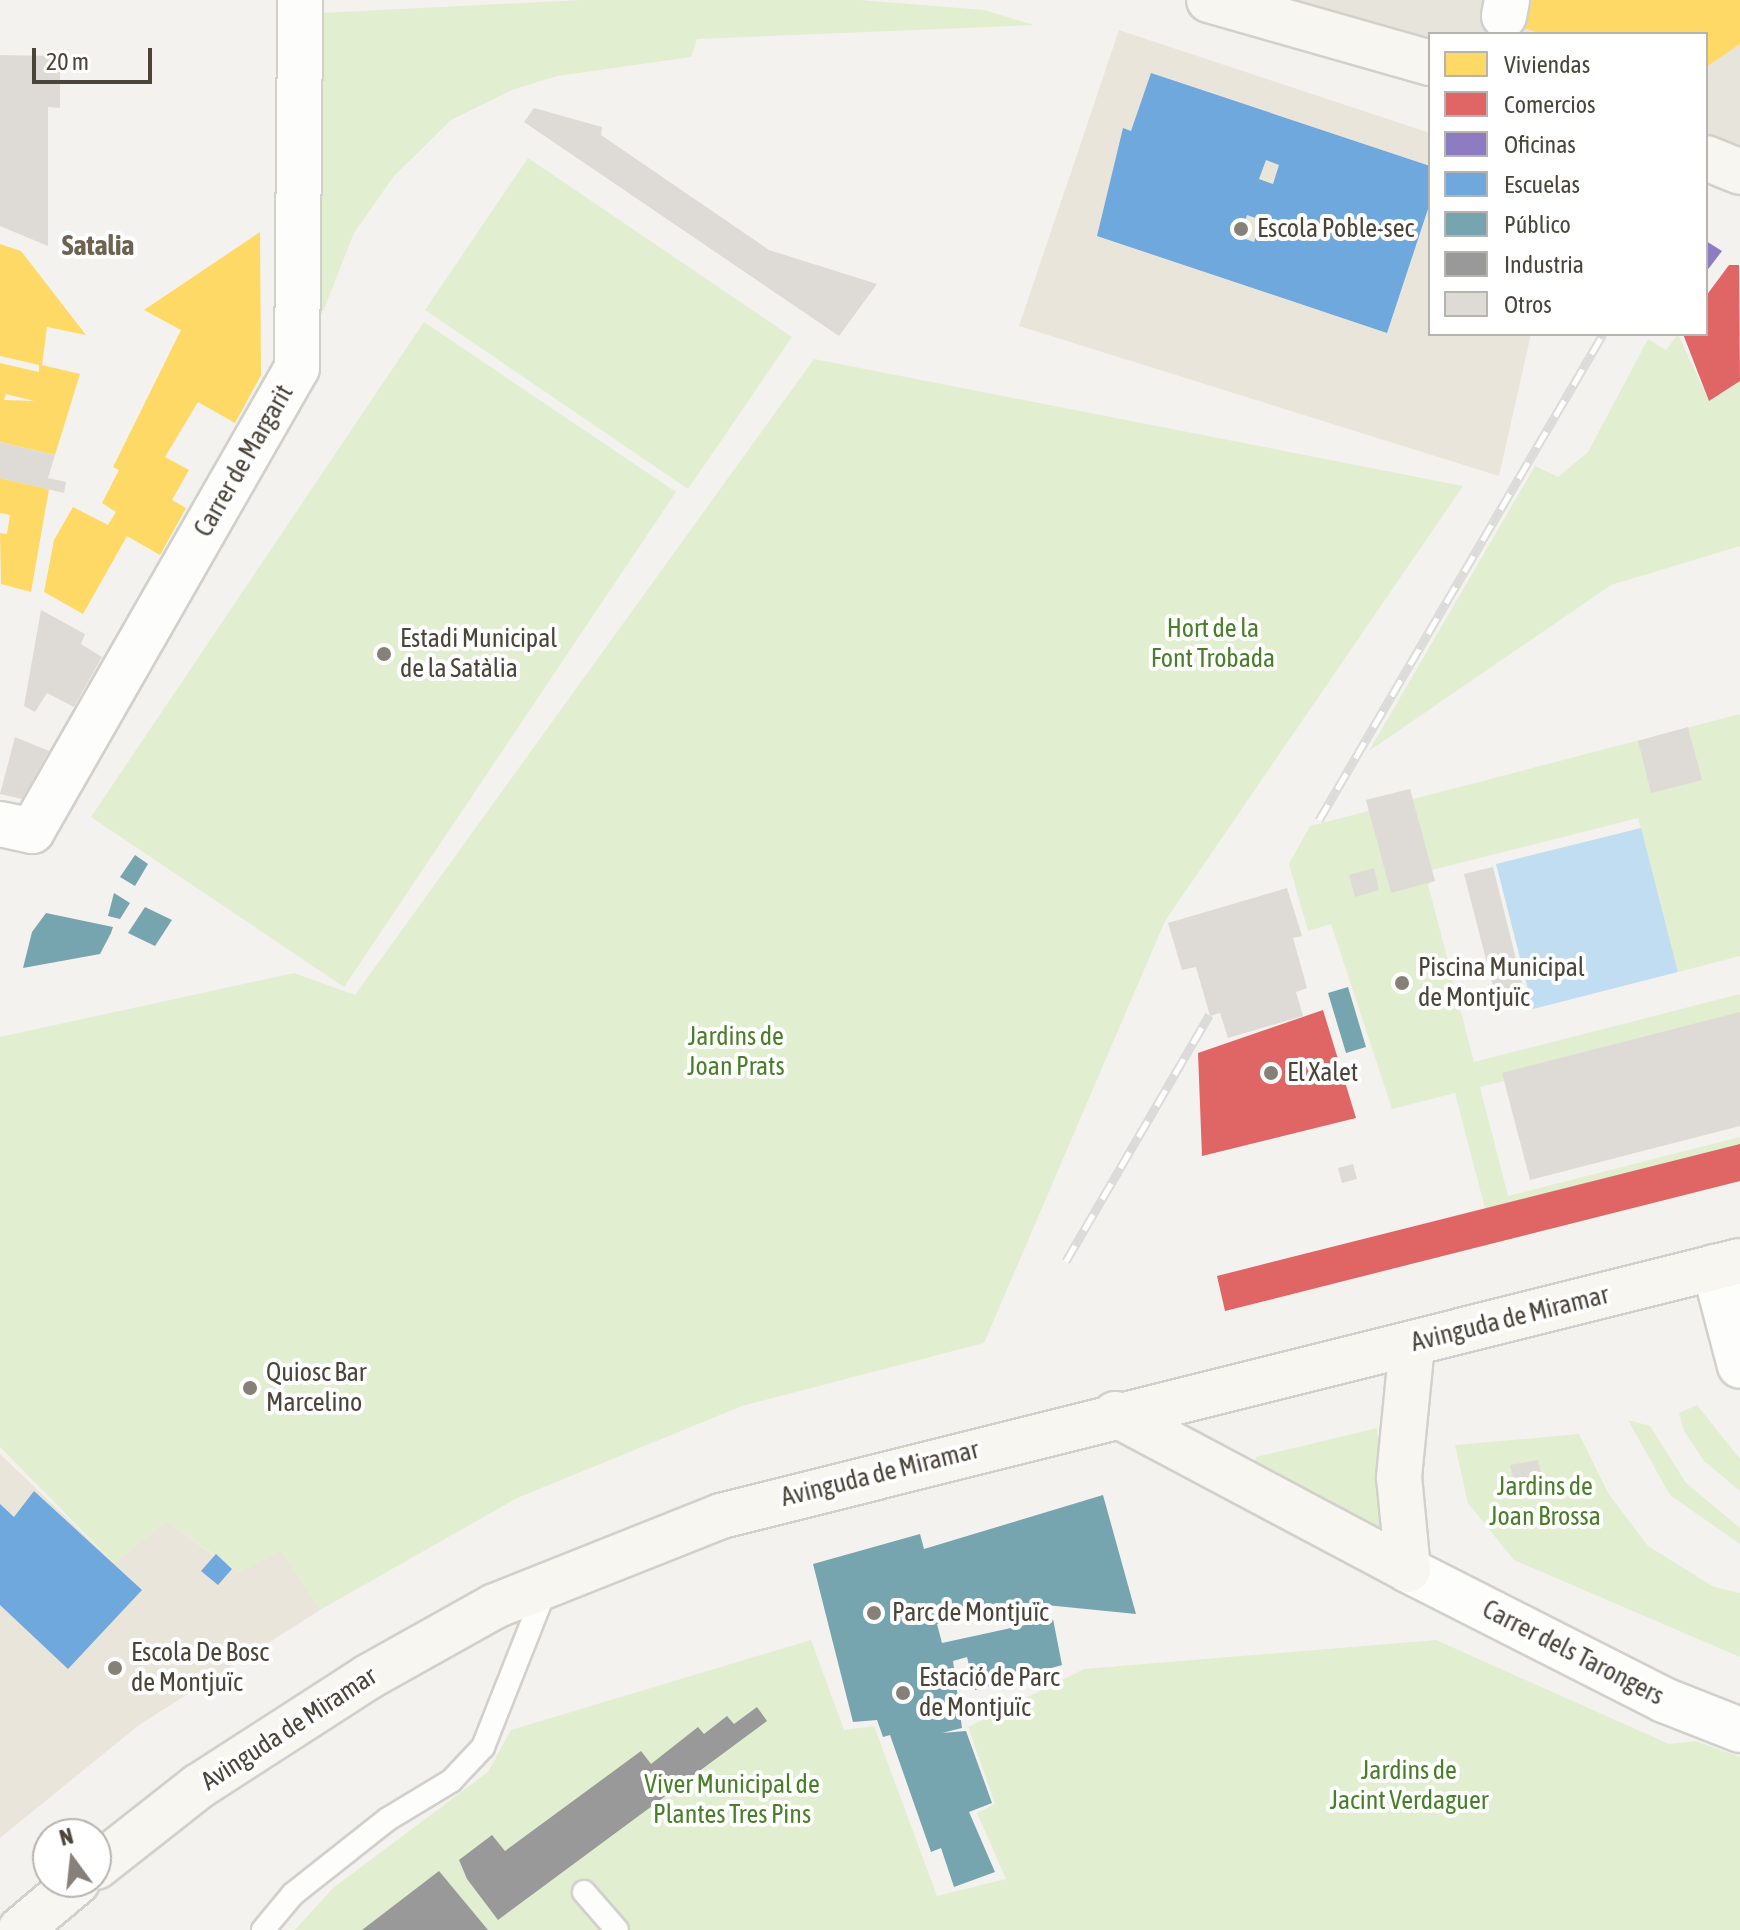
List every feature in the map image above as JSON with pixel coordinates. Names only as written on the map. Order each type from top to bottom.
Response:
[{"type":"street","name":"Carrer de Margarit","points":[[16,828],[297,368],[300,0]]},
{"type":"street","points":[[1209,0],[1428,62]]},
{"type":"street","points":[[1708,159],[1740,172]]},
{"type":"street","points":[[1727,1264],[1740,1366]]},
{"type":"street","name":"Avinguda de Miramar","points":[[112,1854],[199,1786],[330,1700],[547,1584],[721,1516],[1115,1414],[1412,1345],[1727,1264]]},
{"type":"street","points":[[1408,1570],[1399,1477],[1412,1345]]},
{"type":"street","points":[[1115,1414],[1408,1570]]},
{"type":"street","name":"Carrer dels Tarongers","points":[[1408,1570],[1664,1700],[1740,1730]]},
{"type":"street","points":[[20,1930],[58,1898]]},
{"type":"lane","points":[[263,1930],[293,1894],[388,1819],[451,1781],[483,1747],[547,1584]]},
{"type":"lane","points":[[584,1892],[617,1930]]},
{"type":"shaded area","points":[[1209,0],[1740,0],[1740,172],[1708,159],[1708,32],[1428,32],[1428,62]]},
{"type":"shaded area","name":"Escola Poble-sec","points":[[1119,30],[1428,132],[1428,336],[1531,336],[1499,476],[1019,326]]},
{"type":"shaded area","name":"Escola De Bosc de Montjuïc","points":[[0,1454],[114,1563],[167,1521],[232,1569],[281,1551],[320,1610],[139,1725],[0,1838]]},
{"type":"green space","points":[[582,0],[860,0],[984,10],[1034,25],[697,39],[691,57],[557,76],[512,90],[451,120],[394,176],[354,233],[320,319],[322,13]]},
{"type":"green space","points":[[528,158],[792,337],[688,489],[425,310]]},
{"type":"green space","name":"Estadi Municipal de la Satàlia","points":[[424,322],[676,492],[344,987],[91,817]]},
{"type":"green space","points":[[1679,336],[1709,401],[1740,381],[1740,546],[1611,585],[1369,751],[1535,466],[1558,477],[1588,452],[1648,339],[1666,350]]},
{"type":"green space","name":"Jardins de Joan Prats","points":[[814,359],[1463,486],[1165,921],[984,1343],[742,1406],[517,1498],[320,1610],[281,1552],[239,1573],[167,1521],[114,1563],[0,1447],[0,1037],[294,973],[355,995]]},
{"type":"green space","name":"Piscina Municipal de Montjuïc","points":[[1740,714],[1740,956],[1678,972],[1638,818],[1432,870],[1435,881],[1428,884],[1474,1062],[1740,994],[1740,1022],[1480,1087],[1508,1196],[1740,1137],[1740,1181],[1494,1243],[1455,1093],[1392,1109],[1331,924],[1308,931],[1289,864],[1310,826],[1369,811],[1366,800],[1410,789],[1413,799]]},
{"type":"green space","points":[[1697,1405],[1740,1459],[1740,1491],[1704,1461],[1684,1431],[1679,1413]]},
{"type":"green space","points":[[1628,1420],[1650,1426],[1686,1483],[1740,1528],[1740,1544],[1670,1495]]},
{"type":"green space","points":[[1377,1428],[1385,1524],[1377,1530],[1251,1474],[1256,1457]]},
{"type":"green space","name":"Jardins de Joan Brossa","points":[[1579,1434],[1608,1493],[1648,1546],[1714,1587],[1740,1593],[1740,1657],[1514,1560],[1468,1503],[1455,1445]]},
{"type":"green space","name":"Jardins de Jacint Verdaguer","points":[[811,1640],[844,1730],[874,1726],[937,1896],[1006,1879],[977,1813],[995,1804],[968,1727],[1084,1669],[1436,1640],[1669,1744],[1696,1741],[1740,1757],[1740,1930],[295,1930],[333,1888],[488,1772],[511,1730]]},
{"type":"water","points":[[1641,828],[1678,972],[1533,1009],[1496,864]]},
{"type":"building: Viviendas","points":[[1526,0],[1740,0],[1740,44],[1708,66],[1708,32],[1536,32],[1521,27]]},
{"type":"building: Viviendas","points":[[260,232],[261,375],[235,423],[198,402],[165,457],[189,470],[172,500],[186,508],[160,555],[127,536],[83,614],[44,592],[54,540],[73,507],[108,525],[116,512],[102,503],[119,470],[113,467],[181,330],[144,310]]},
{"type":"building: Viviendas","points":[[0,244],[21,251],[86,335],[47,327],[42,365],[80,374],[55,455],[0,442],[0,363],[39,372],[39,365],[0,356]],"holes":[[[6,394],[34,401],[4,400]]]},
{"type":"building: Viviendas","points":[[0,478],[49,489],[31,592],[1,584],[0,533],[7,534],[10,515],[0,513]]},
{"type":"building: Comercios","points":[[1729,265],[1739,265],[1740,381],[1709,401],[1684,336],[1708,336],[1708,293]]},
{"type":"building: Comercios","name":"El Xalet","points":[[1323,1010],[1356,1118],[1202,1156],[1198,1053]]},
{"type":"building: Comercios","points":[[1740,1144],[1740,1181],[1225,1311],[1217,1276]]},
{"type":"building: Oficinas","points":[[1708,242],[1722,251],[1708,269]]},
{"type":"building: Escuelas","points":[[1151,73],[1428,165],[1428,209],[1387,333],[1097,236],[1123,128],[1131,131]],"holes":[[[1266,160],[1279,165],[1273,184],[1259,179]],[[1247,215],[1261,220],[1254,242],[1240,237]]]},
{"type":"building: Escuelas","points":[[34,1491],[142,1590],[68,1669],[0,1605],[0,1504],[14,1517]]},
{"type":"building: Escuelas","points":[[216,1554],[232,1569],[218,1585],[201,1571]]},
{"type":"building: Público","points":[[135,855],[148,864],[135,886],[120,877]]},
{"type":"building: Público","points":[[114,893],[130,903],[120,919],[108,916]]},
{"type":"building: Público","points":[[145,907],[172,920],[155,946],[128,933]]},
{"type":"building: Público","points":[[46,913],[113,927],[100,954],[23,968],[32,932]]},
{"type":"building: Público","points":[[1348,987],[1366,1047],[1346,1053],[1328,993]]},
{"type":"building: Público","name":"Estació de Parc de Montjuïc","points":[[1103,1495],[1136,1614],[1026,1603],[937,1624],[942,1643],[1053,1619],[1062,1665],[975,1690],[967,1657],[953,1661],[962,1728],[942,1733],[966,1731],[992,1803],[969,1812],[995,1872],[954,1887],[941,1848],[931,1852],[890,1735],[883,1737],[877,1720],[853,1722],[813,1564],[920,1534],[924,1549]]},
{"type":"building: Industria","points":[[757,1707],[767,1721],[498,1920],[467,1879],[459,1860],[492,1835],[505,1851],[641,1751],[651,1764],[698,1727],[704,1734],[727,1716],[734,1724]]},
{"type":"building: Industria","points":[[439,1871],[488,1930],[362,1930]]},
{"type":"building: Otros","points":[[0,55],[60,56],[60,108],[48,107],[48,246],[0,226]]},
{"type":"building: Otros","points":[[534,108],[602,127],[601,135],[769,250],[877,284],[839,336],[524,122]]},
{"type":"building: Otros","points":[[0,442],[55,455],[48,478],[66,482],[64,493],[0,478]]},
{"type":"building: Otros","points":[[41,610],[85,634],[81,644],[102,657],[74,707],[47,693],[35,712],[24,706]]},
{"type":"building: Otros","points":[[1688,727],[1702,780],[1651,793],[1638,741]]},
{"type":"building: Otros","points":[[15,737],[49,751],[22,799],[0,794]]},
{"type":"building: Otros","points":[[1410,789],[1435,881],[1391,893],[1366,800]]},
{"type":"building: Otros","points":[[1493,867],[1524,991],[1496,998],[1464,874]]},
{"type":"building: Otros","points":[[1374,868],[1379,890],[1355,897],[1349,875]]},
{"type":"building: Otros","points":[[1287,888],[1302,936],[1293,938],[1307,988],[1296,992],[1303,1016],[1228,1038],[1220,1013],[1210,1016],[1196,967],[1182,970],[1168,923]]},
{"type":"building: Otros","points":[[1740,1012],[1740,1126],[1530,1180],[1502,1073]]},
{"type":"building: Otros","points":[[1353,1164],[1357,1179],[1342,1183],[1338,1168]]},
{"type":"building: Otros","points":[[1538,1460],[1544,1487],[1516,1491],[1510,1465]]},
{"type":"railway","points":[[1319,820],[1602,336]]},
{"type":"railway","points":[[1066,1261],[1209,1015]]},
{"type":"place","name":"Escola Poble-sec","points":[[1241,229]]},
{"type":"place","name":"Estadi Municipal de la Satàlia","points":[[384,654]]},
{"type":"place","name":"Piscina Municipal de Montjuïc","points":[[1402,983]]},
{"type":"place","name":"El Xalet","points":[[1271,1073]]},
{"type":"place","name":"Quiosc Bar Marcelino","points":[[250,1388]]},
{"type":"place","name":"Parc de Montjuïc","points":[[874,1613]]},
{"type":"place","name":"Escola De Bosc de Montjuïc","points":[[115,1668]]},
{"type":"place","name":"Estació de Parc de Montjuïc","points":[[903,1693]]},
{"type":"district","name":"Satalia","points":[[98,245]]},
{"type":"park label","name":"Hort de la Font Trobada","points":[[1213,644]]},
{"type":"park label","name":"Viver Municipal de Plantes Tres Pins","points":[[732,1800]]}]
